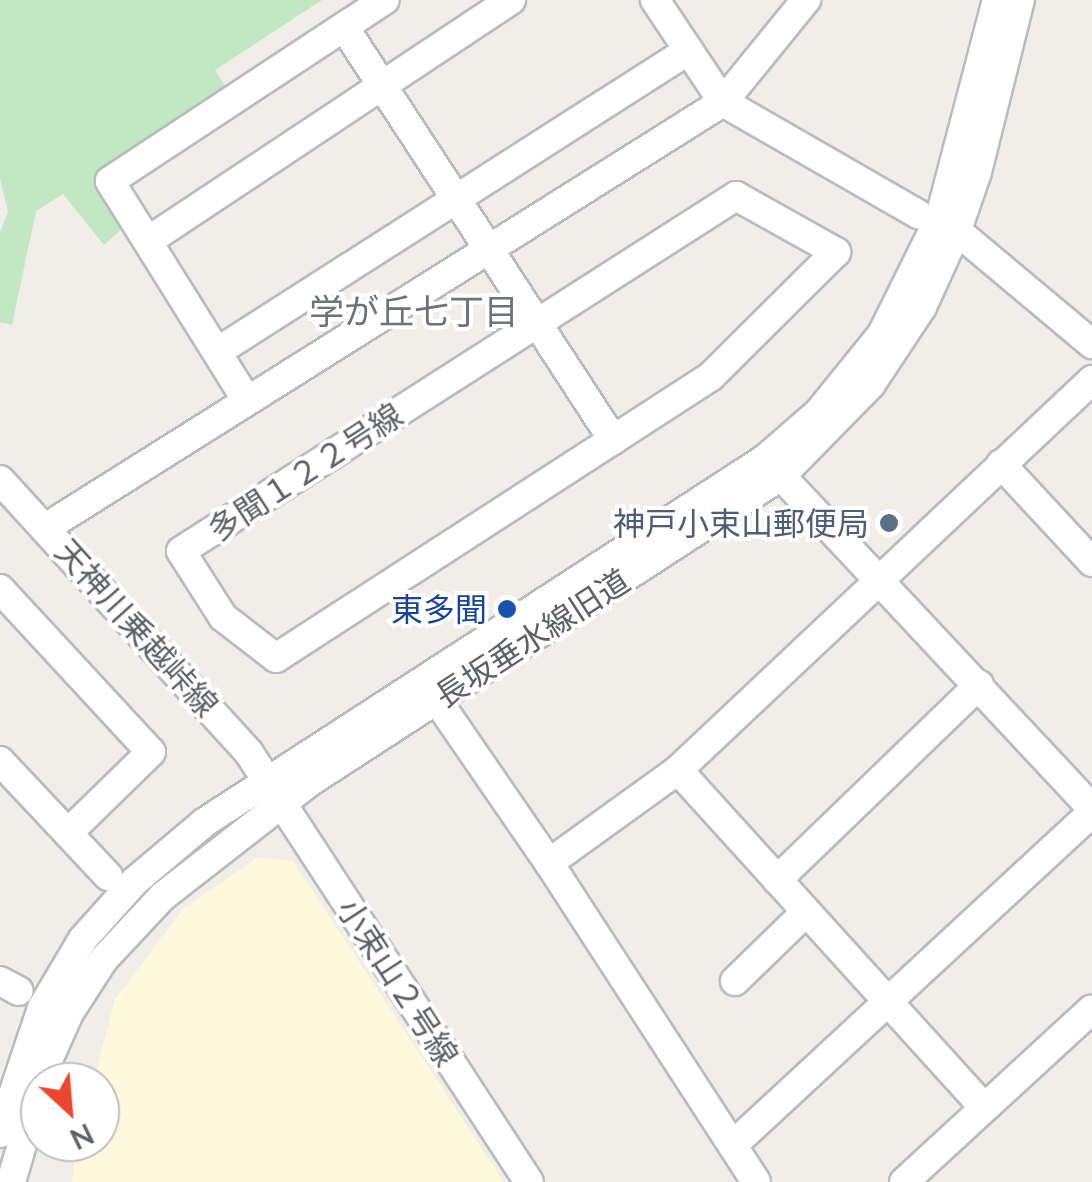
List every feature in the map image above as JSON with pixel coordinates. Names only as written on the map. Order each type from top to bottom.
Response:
[{"type":"street","points":[[246,398],[110,181],[386,0]]},
{"type":"street","points":[[148,241],[511,0]]},
{"type":"street","points":[[655,0],[723,102],[938,220],[1092,344]]},
{"type":"street","points":[[47,527],[246,398],[723,102],[806,0]]},
{"type":"street","name":"長坂垂水線旧道","points":[[0,1133],[42,1008],[83,940],[135,882],[205,822],[274,792],[773,468],[871,384],[922,307],[938,220],[996,0]]},
{"type":"street","name":"長坂垂水線旧道","points":[[938,220],[977,172],[1020,0]]},
{"type":"street","points":[[344,28],[613,440]]},
{"type":"street","points":[[217,352],[688,50]]},
{"type":"street","name":"多聞１２２号線","points":[[736,196],[836,252],[710,377],[276,658],[223,617],[181,552],[538,323],[736,196]]},
{"type":"street","points":[[548,863],[678,770],[1092,382]]},
{"type":"street","points":[[1001,464],[1092,562]]},
{"type":"street","points":[[733,1144],[1092,810],[773,468]]},
{"type":"street","name":"天神川乗越峠線","points":[[0,480],[238,740],[274,792]]},
{"type":"street","points":[[0,589],[151,752],[68,833]]},
{"type":"street","points":[[777,880],[979,686]]},
{"type":"street","points":[[430,691],[548,863],[756,1182]]},
{"type":"street","points":[[0,761],[108,876]]},
{"type":"street","points":[[678,770],[984,1107]]},
{"type":"street","name":"長坂垂水線旧道","points":[[11,1182],[44,1068],[82,988],[164,896],[274,792]]},
{"type":"street","name":"小束山２号線","points":[[274,792],[530,1182]]},
{"type":"street","points":[[736,980],[806,912]]},
{"type":"street","points":[[904,1182],[1092,1009]]},
{"type":"shaded area","points":[[258,857],[293,861],[504,1182],[72,1182],[74,1162],[120,1162],[120,1062],[98,1062],[115,999],[183,909]]},
{"type":"green space","points":[[0,0],[322,0],[215,70],[227,89],[95,178],[123,228],[104,245],[63,194],[36,211],[12,325],[0,322],[0,232],[8,212],[0,178]]},
{"type":"place","name":"神戸小束山郵便局","points":[[889,523]]},
{"type":"place","name":"東多聞","points":[[507,609]]},
{"type":"district","name":"学が丘七丁目","points":[[414,310]]}]
